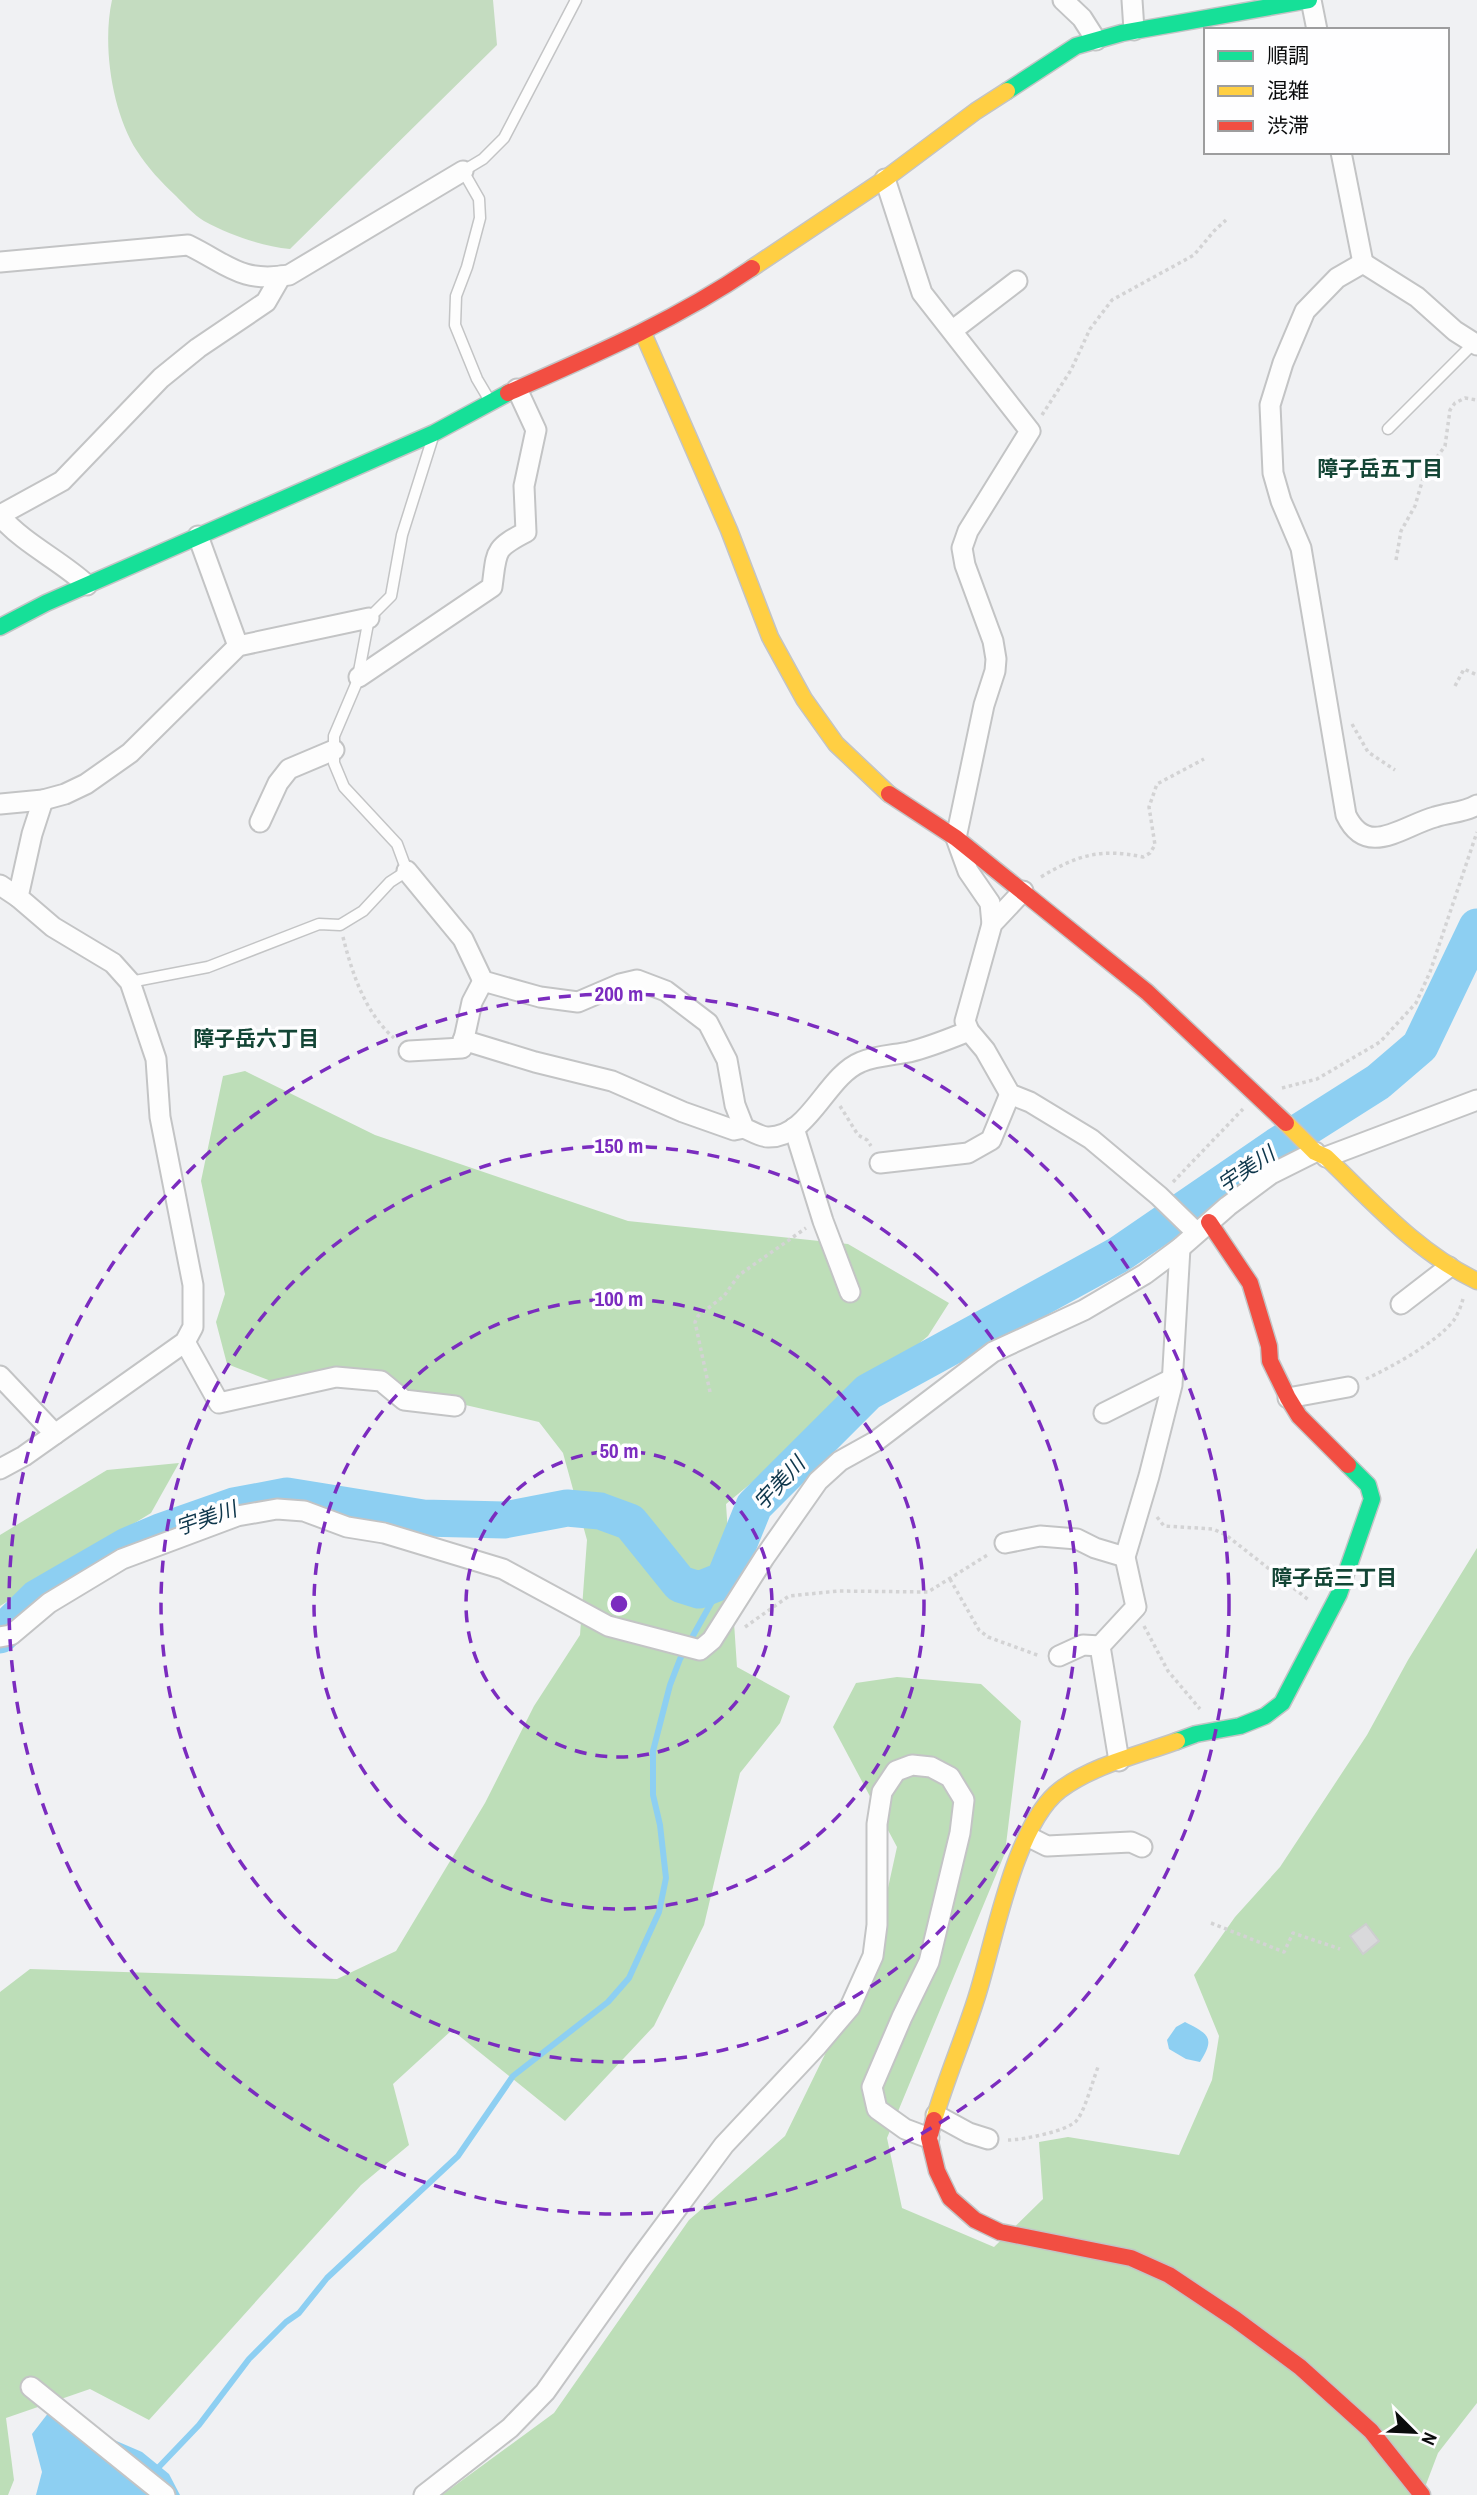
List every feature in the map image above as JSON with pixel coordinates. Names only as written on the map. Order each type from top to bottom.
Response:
[{"type":"street","points":[[1063,0],[1082,18],[1096,40]]},
{"type":"street","points":[[1132,0],[1134,30]]},
{"type":"street","points":[[0,627],[46,603],[434,433],[490,401],[643,333],[718,291],[885,179],[976,111],[1076,46],[1134,30],[1310,0],[1317,28]]},
{"type":"street","points":[[1341,154],[1363,263],[1417,297],[1455,331],[1476,344]]},
{"type":"street","points":[[0,262],[188,245],[239,274],[264,279],[289,275],[463,171]]},
{"type":"street","points":[[885,179],[922,293],[1031,431],[968,531],[962,548],[965,565],[993,641],[996,659],[956,838],[968,870],[990,902],[992,924],[965,1021],[1010,1094],[1030,1102],[1091,1139],[1199,1227],[1250,1283],[1269,1346],[1270,1361],[1287,1398],[1299,1416],[1367,1485],[1373,1499],[1339,1594],[1282,1703],[1265,1716],[1240,1726],[1196,1734],[1089,1773],[1059,1791],[1038,1815],[1012,1873],[976,1999],[929,2138],[937,2171],[950,2198],[975,2220],[1000,2232],[1131,2258],[1169,2275],[1300,2367],[1371,2431],[1422,2495]]},
{"type":"street","points":[[1363,263],[1337,278],[1305,312],[1283,363],[1270,405],[1273,473],[1281,501],[1301,548],[1346,815],[1352,828],[1360,835],[1378,839],[1435,817],[1465,811],[1477,805]]},
{"type":"street","points":[[87,585],[11,529],[0,515],[62,481],[161,378],[198,348],[266,302],[281,276]]},
{"type":"street","points":[[953,330],[1017,281]]},
{"type":"street","points":[[643,333],[729,530],[770,636],[804,699],[836,744],[896,800],[956,838],[1147,992],[1411,1238],[1449,1267],[1475,1280]]},
{"type":"street","points":[[359,677],[492,587],[497,556],[503,544],[526,532],[524,486],[536,430],[517,389]]},
{"type":"street","points":[[198,536],[238,646]]},
{"type":"street","points":[[0,804],[43,800],[86,784],[130,752],[238,646],[369,618]]},
{"type":"street","points":[[260,822],[278,783],[289,769],[334,750]]},
{"type":"street","points":[[19,897],[32,834],[43,800]]},
{"type":"street","points":[[407,871],[463,939],[483,981],[540,997],[578,1002],[636,980],[666,991],[708,1023],[727,1060],[735,1105],[744,1128]]},
{"type":"street","points":[[0,885],[19,897],[53,926],[113,963],[130,982],[156,1059],[160,1117],[193,1285],[193,1327],[186,1342],[55,1434],[0,1469]]},
{"type":"street","points":[[992,924],[1023,891]]},
{"type":"street","points":[[409,1051],[462,1048],[472,1002],[483,981]]},
{"type":"street","points":[[463,1040],[535,1062],[612,1081],[683,1112],[734,1130],[744,1128],[766,1138],[781,1135],[794,1128],[840,1075],[862,1061],[936,1045],[969,1031]]},
{"type":"street","points":[[880,1163],[968,1153],[991,1140],[1010,1094]]},
{"type":"street","points":[[0,1637],[11,1634],[49,1603],[122,1559],[237,1516],[277,1509],[304,1511],[346,1527],[384,1533],[503,1569],[608,1626],[699,1650],[712,1640],[764,1558],[818,1481],[841,1461],[876,1441],[993,1352],[1084,1310],[1145,1274],[1180,1248],[1199,1227],[1271,1174],[1317,1151],[1477,1101]]},
{"type":"street","points":[[794,1128],[822,1217],[850,1292]]},
{"type":"street","points":[[1100,1646],[1136,1607],[1125,1557],[1142,1501],[1172,1378],[1180,1248]]},
{"type":"street","points":[[1401,1304],[1449,1267]]},
{"type":"street","points":[[186,1342],[219,1403],[336,1377],[381,1381],[404,1400],[455,1406]]},
{"type":"street","points":[[0,1376],[55,1434]]},
{"type":"street","points":[[1104,1413],[1172,1378]]},
{"type":"street","points":[[1287,1398],[1348,1387]]},
{"type":"street","points":[[1005,1543],[1040,1536],[1077,1539],[1095,1548],[1125,1557]]},
{"type":"street","points":[[1059,1656],[1083,1645],[1100,1646]]},
{"type":"street","points":[[1100,1646],[1119,1761]]},
{"type":"street","points":[[424,2495],[510,2428],[545,2392],[724,2145],[817,2047],[850,2007],[873,1956],[877,1925],[877,1824],[882,1791],[896,1771],[912,1765],[931,1767],[950,1777],[964,1800],[961,1833],[929,1962],[872,2087],[877,2109],[905,2129],[929,2138]]},
{"type":"street","points":[[1029,1837],[1047,1846],[1131,1842],[1142,1847]]},
{"type":"street","points":[[936,2115],[969,2133],[988,2139]]},
{"type":"street","points":[[31,2387],[165,2495]]},
{"type":"lane","points":[[490,401],[477,379],[455,325],[456,296],[480,218],[479,199],[463,171],[484,159],[504,138],[576,0]]},
{"type":"lane","points":[[1388,429],[1476,344]]},
{"type":"lane","points":[[130,982],[208,967],[319,924],[340,925],[363,911],[390,882],[407,871],[397,844],[344,787],[334,763],[334,736],[359,677],[369,618],[391,596],[402,535],[434,433]]},
{"type":"path","points":[[1031,431],[1072,370],[1090,328],[1112,300],[1194,255],[1226,220]]},
{"type":"path","points":[[1396,560],[1401,531],[1415,506],[1424,475],[1445,446],[1450,410],[1455,403],[1465,398],[1477,400]]},
{"type":"path","points":[[1455,686],[1464,669],[1477,675]]},
{"type":"path","points":[[1348,718],[1368,752],[1395,770]]},
{"type":"path","points":[[1023,891],[1067,861],[1096,852],[1143,857],[1150,853],[1155,845],[1149,807],[1157,784],[1204,759]]},
{"type":"path","points":[[1162,1199],[1260,1097],[1317,1079],[1380,1042],[1401,1021],[1416,1003],[1430,972],[1477,832]]},
{"type":"path","points":[[340,925],[351,969],[367,1003],[390,1035],[409,1051]]},
{"type":"path","points":[[829,1089],[858,1135],[867,1140],[880,1163]]},
{"type":"path","points":[[710,1392],[695,1322],[698,1316],[724,1296],[739,1275],[822,1217]]},
{"type":"path","points":[[1348,1387],[1382,1371],[1434,1338],[1455,1319],[1475,1280]]},
{"type":"path","points":[[1142,1501],[1147,1503],[1164,1526],[1213,1529],[1226,1535],[1328,1616]]},
{"type":"path","points":[[744,1628],[789,1597],[838,1591],[928,1592],[1005,1543]]},
{"type":"path","points":[[950,1579],[979,1630],[988,1637],[1042,1657],[1059,1656]]},
{"type":"path","points":[[1134,1609],[1168,1671],[1205,1715],[1212,1731]]},
{"type":"path","points":[[1211,1923],[1284,1952],[1293,1933],[1340,1949]]},
{"type":"path","points":[[988,2139],[1020,2140],[1070,2126],[1077,2120],[1098,2067]]},
{"type":"green space","points":[[112,0],[493,0],[497,45],[290,249],[246,239],[204,221],[165,185],[141,157],[121,117],[111,78],[108,37]]},
{"type":"green space","points":[[245,1071],[375,1135],[628,1221],[848,1244],[949,1303],[928,1336],[726,1504],[737,1667],[790,1696],[780,1723],[740,1773],[704,1925],[654,2026],[565,2121],[452,2030],[393,2084],[409,2145],[361,2185],[149,2420],[90,2389],[6,2418],[14,2480],[8,2495],[0,2495],[0,1992],[30,1969],[337,1979],[396,1951],[485,1803],[534,1706],[580,1635],[587,1540],[563,1453],[539,1422],[348,1378],[271,1381],[227,1364],[216,1322],[225,1294],[201,1181],[223,1076]]},
{"type":"green space","points":[[179,1463],[151,1513],[0,1606],[0,1535],[107,1470]]},
{"type":"green space","points":[[1477,1548],[1477,2403],[1438,2453],[1422,2495],[442,2495],[554,2413],[689,2220],[785,2136],[873,1956],[897,1847],[833,1727],[856,1683],[897,1677],[981,1684],[1021,1721],[1005,1853],[887,2138],[902,2208],[994,2247],[1043,2199],[1039,2142],[1068,2137],[1179,2155],[1212,2080],[1219,2036],[1194,1975],[1235,1917],[1280,1867],[1367,1735],[1408,1660]]},
{"type":"water","points":[[1185,2022],[1207,2037],[1208,2047],[1200,2062],[1186,2059],[1169,2049],[1167,2040],[1176,2027]]},
{"type":"water","points":[[49,2412],[142,2452],[169,2474],[180,2495],[36,2495],[42,2472],[32,2434]]},
{"type":"building","points":[[1366,1924],[1379,1941],[1363,1954],[1350,1936]]},
{"type":"waterway","name":"宇美川","points":[[0,1635],[37,1598],[127,1546],[234,1506],[287,1496],[423,1518],[504,1520],[567,1508],[600,1511],[630,1522],[680,1584],[699,1590],[724,1580],[754,1506],[868,1392],[1118,1255],[1277,1146],[1378,1082],[1420,1046],[1477,927]]},
{"type":"waterway","points":[[156,2470],[199,2425],[249,2359],[286,2322],[299,2313],[327,2278],[458,2156],[513,2076],[608,2002],[629,1978],[659,1912],[666,1878],[660,1825],[653,1795],[653,1751],[670,1685],[680,1659],[724,1580]]},
{"type":"traffic: fast","points":[[1007,91],[1076,46],[1122,33],[1309,0]]},
{"type":"traffic: fast","points":[[0,627],[46,603],[434,433],[508,393]]},
{"type":"traffic: fast","points":[[1177,1741],[1196,1734],[1240,1726],[1265,1716],[1282,1703],[1339,1594],[1372,1499],[1368,1485],[1348,1465]]},
{"type":"traffic: slow","points":[[752,268],[885,179],[1007,91]]},
{"type":"traffic: slow","points":[[643,333],[729,530],[770,637],[804,699],[836,744],[889,794]]},
{"type":"traffic: slow","points":[[1286,1123],[1416,1241],[1435,1256],[1477,1281]]},
{"type":"traffic: slow","points":[[934,2120],[976,1999],[1007,1887],[1030,1830],[1044,1807],[1060,1790],[1087,1774],[1177,1741]]},
{"type":"traffic: jam","points":[[508,393],[663,321],[752,268]]},
{"type":"traffic: jam","points":[[889,794],[956,838],[1147,992],[1286,1123]]},
{"type":"traffic: jam","points":[[1209,1222],[1250,1283],[1269,1346],[1270,1361],[1288,1398],[1299,1416],[1348,1465]]},
{"type":"traffic: jam","points":[[934,2120],[929,2138],[937,2171],[950,2198],[975,2220],[1000,2232],[1131,2258],[1169,2275],[1300,2367],[1371,2431],[1422,2495]]},
{"type":"district","name":"障子岳五丁目","points":[[1380,468]]},
{"type":"district","name":"障子岳六丁目","points":[[256,1038]]},
{"type":"district","name":"障子岳三丁目","points":[[1334,1577]]}]
